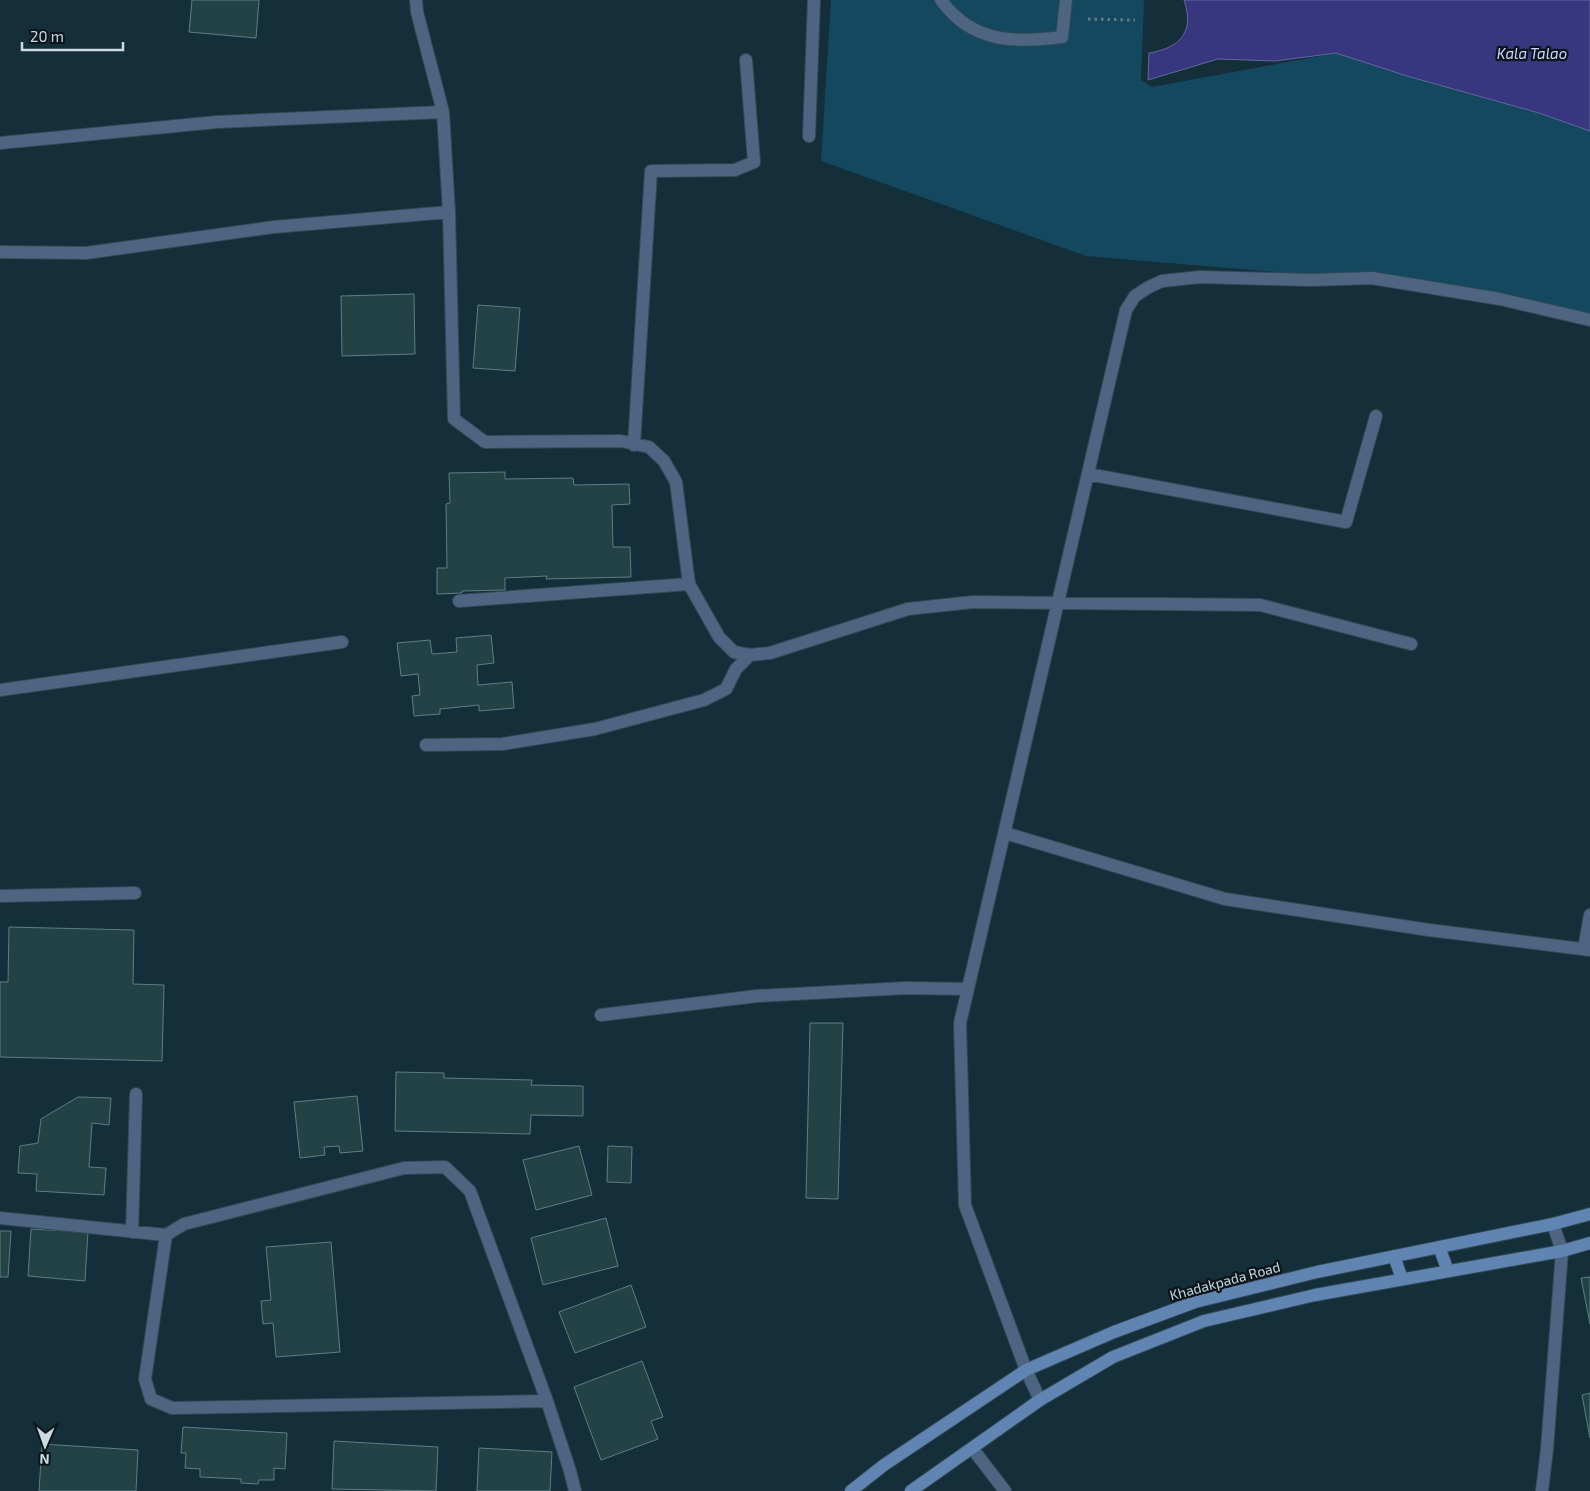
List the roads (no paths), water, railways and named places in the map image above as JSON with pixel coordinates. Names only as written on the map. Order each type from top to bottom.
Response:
[{"type":"main road","name":"Khadakpada Road","points":[[851,1491],[884,1465],[1026,1370],[1114,1332],[1195,1302],[1318,1272],[1553,1224],[1590,1214]]},
{"type":"main road","points":[[911,1491],[1040,1400],[1113,1358],[1204,1321],[1315,1295],[1562,1251],[1590,1243]]},
{"type":"main road","points":[[1440,1247],[1448,1271]]},
{"type":"main road","points":[[1394,1256],[1402,1279]]},
{"type":"street","points":[[416,0],[417,12],[443,112],[449,212],[454,419],[484,442],[621,441],[649,447],[664,461],[676,482],[689,584],[719,637],[734,652],[750,655],[770,653],[908,609],[973,602],[1260,605],[1411,644]]},
{"type":"street","points":[[809,136],[814,0]]},
{"type":"street","points":[[941,0],[963,24],[994,37],[1030,41],[1062,37],[1066,0]]},
{"type":"street","points":[[634,444],[651,171],[735,170],[754,162],[746,60]]},
{"type":"street","points":[[0,143],[217,122],[443,112]]},
{"type":"street","points":[[0,252],[86,253],[274,227],[449,212]]},
{"type":"street","points":[[1040,1400],[1026,1370],[965,1205],[960,1023],[1126,310],[1135,296],[1162,281],[1200,276],[1312,280],[1372,278],[1500,299],[1590,320]]},
{"type":"street","points":[[1088,474],[1346,522],[1376,416]]},
{"type":"street","points":[[459,601],[689,584]]},
{"type":"street","points":[[0,690],[342,642]]},
{"type":"street","points":[[426,745],[503,744],[595,729],[704,700],[726,689],[736,670],[750,655]]},
{"type":"street","points":[[1004,833],[1225,899],[1429,930],[1587,949],[1590,915]]},
{"type":"street","points":[[0,896],[135,894]]},
{"type":"street","points":[[600,1015],[756,996],[906,988],[968,989]]},
{"type":"street","points":[[132,1232],[136,1094]]},
{"type":"street","points":[[0,1218],[166,1235],[184,1224],[404,1168],[445,1167],[470,1191],[546,1401],[575,1491]]},
{"type":"street","points":[[1542,1491],[1562,1251],[1553,1224]]},
{"type":"street","points":[[166,1235],[145,1379],[151,1399],[172,1408],[546,1401]]},
{"type":"street","points":[[972,1448],[1005,1491]]},
{"type":"water","name":"Kala Talao","points":[[1184,0],[1590,0],[1590,131],[1539,113],[1407,76],[1336,53],[1275,61],[1218,59],[1148,80],[1149,53],[1169,47],[1182,37],[1186,30],[1188,21]]}]
